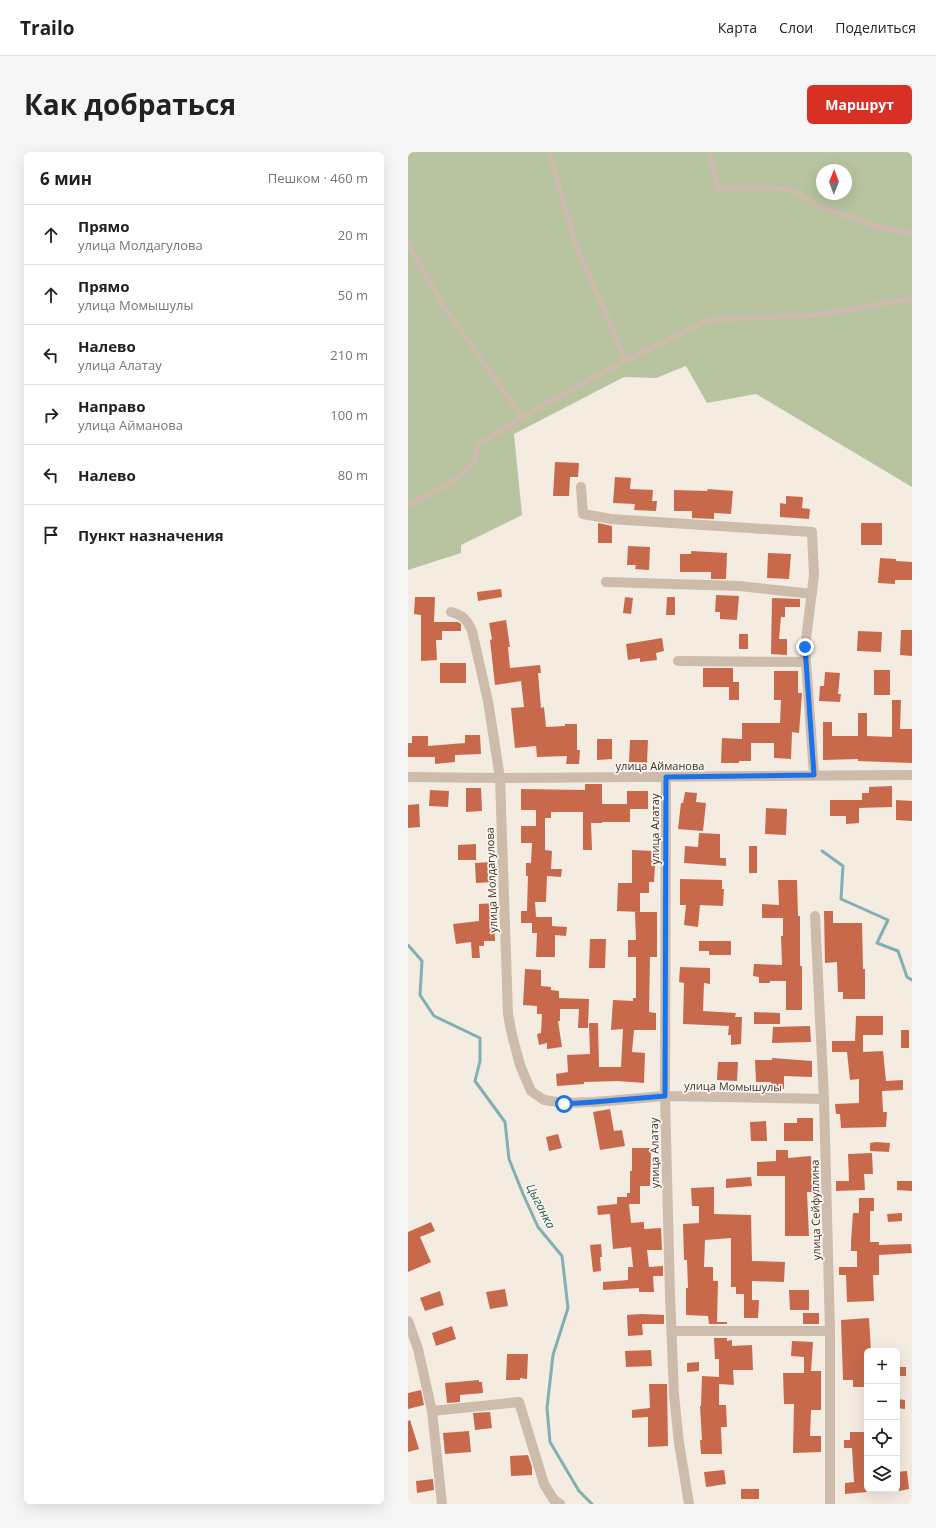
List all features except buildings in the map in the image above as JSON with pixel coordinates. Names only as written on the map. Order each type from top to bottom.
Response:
[{"type":"street","points":[[581,488],[583,514],[611,519],[812,532],[814,575],[805,647],[814,775]]},
{"type":"street","points":[[606,582],[740,586],[812,594]]},
{"type":"street","name":"улица Молдагулова","points":[[451,612],[461,614],[468,620],[472,631],[488,700],[500,778],[508,1014],[520,1065],[531,1091],[544,1100],[564,1104],[594,1102]]},
{"type":"street","points":[[678,661],[806,662]]},
{"type":"street","name":"улица Айманова","points":[[408,777],[500,778],[912,775]]},
{"type":"street","name":"улица Алатау","points":[[666,777],[665,1096],[670,1295],[674,1395],[689,1504]]},
{"type":"street","name":"улица Сейфуллина","points":[[815,916],[824,1099],[830,1331],[830,1504]]},
{"type":"street","name":"улица Момышулы","points":[[594,1102],[665,1096],[824,1099]]},
{"type":"street","points":[[408,1321],[413,1350],[432,1411],[442,1504]]},
{"type":"street","points":[[672,1331],[830,1331]]},
{"type":"street","points":[[432,1411],[519,1402],[544,1484],[554,1500],[560,1504]]},
{"type":"lane","points":[[549,152],[575,243],[626,360]]},
{"type":"lane","points":[[709,152],[718,188],[790,189],[819,206],[879,227],[912,234]]},
{"type":"lane","points":[[408,244],[442,304],[522,417]]},
{"type":"lane","points":[[408,505],[450,484],[475,460],[478,445],[522,417],[626,360],[709,320],[816,315],[912,299]]},
{"type":"green space","points":[[408,152],[912,152],[912,487],[756,394],[707,403],[686,366],[656,378],[624,377],[514,434],[522,515],[461,545],[461,553],[408,570]]},
{"type":"waterway","points":[[822,851],[843,866],[841,899],[888,920],[877,943],[898,951],[907,977],[912,980]]},
{"type":"waterway","name":"Цыганка","points":[[408,945],[422,961],[420,995],[434,1016],[480,1038],[480,1061],[475,1081],[505,1122],[509,1159],[523,1194],[538,1227],[562,1256],[568,1308],[553,1355],[547,1408],[550,1442],[579,1491],[592,1504]]},
{"type":"route","points":[[564,1104],[665,1096],[666,777],[814,775],[805,647]]}]
